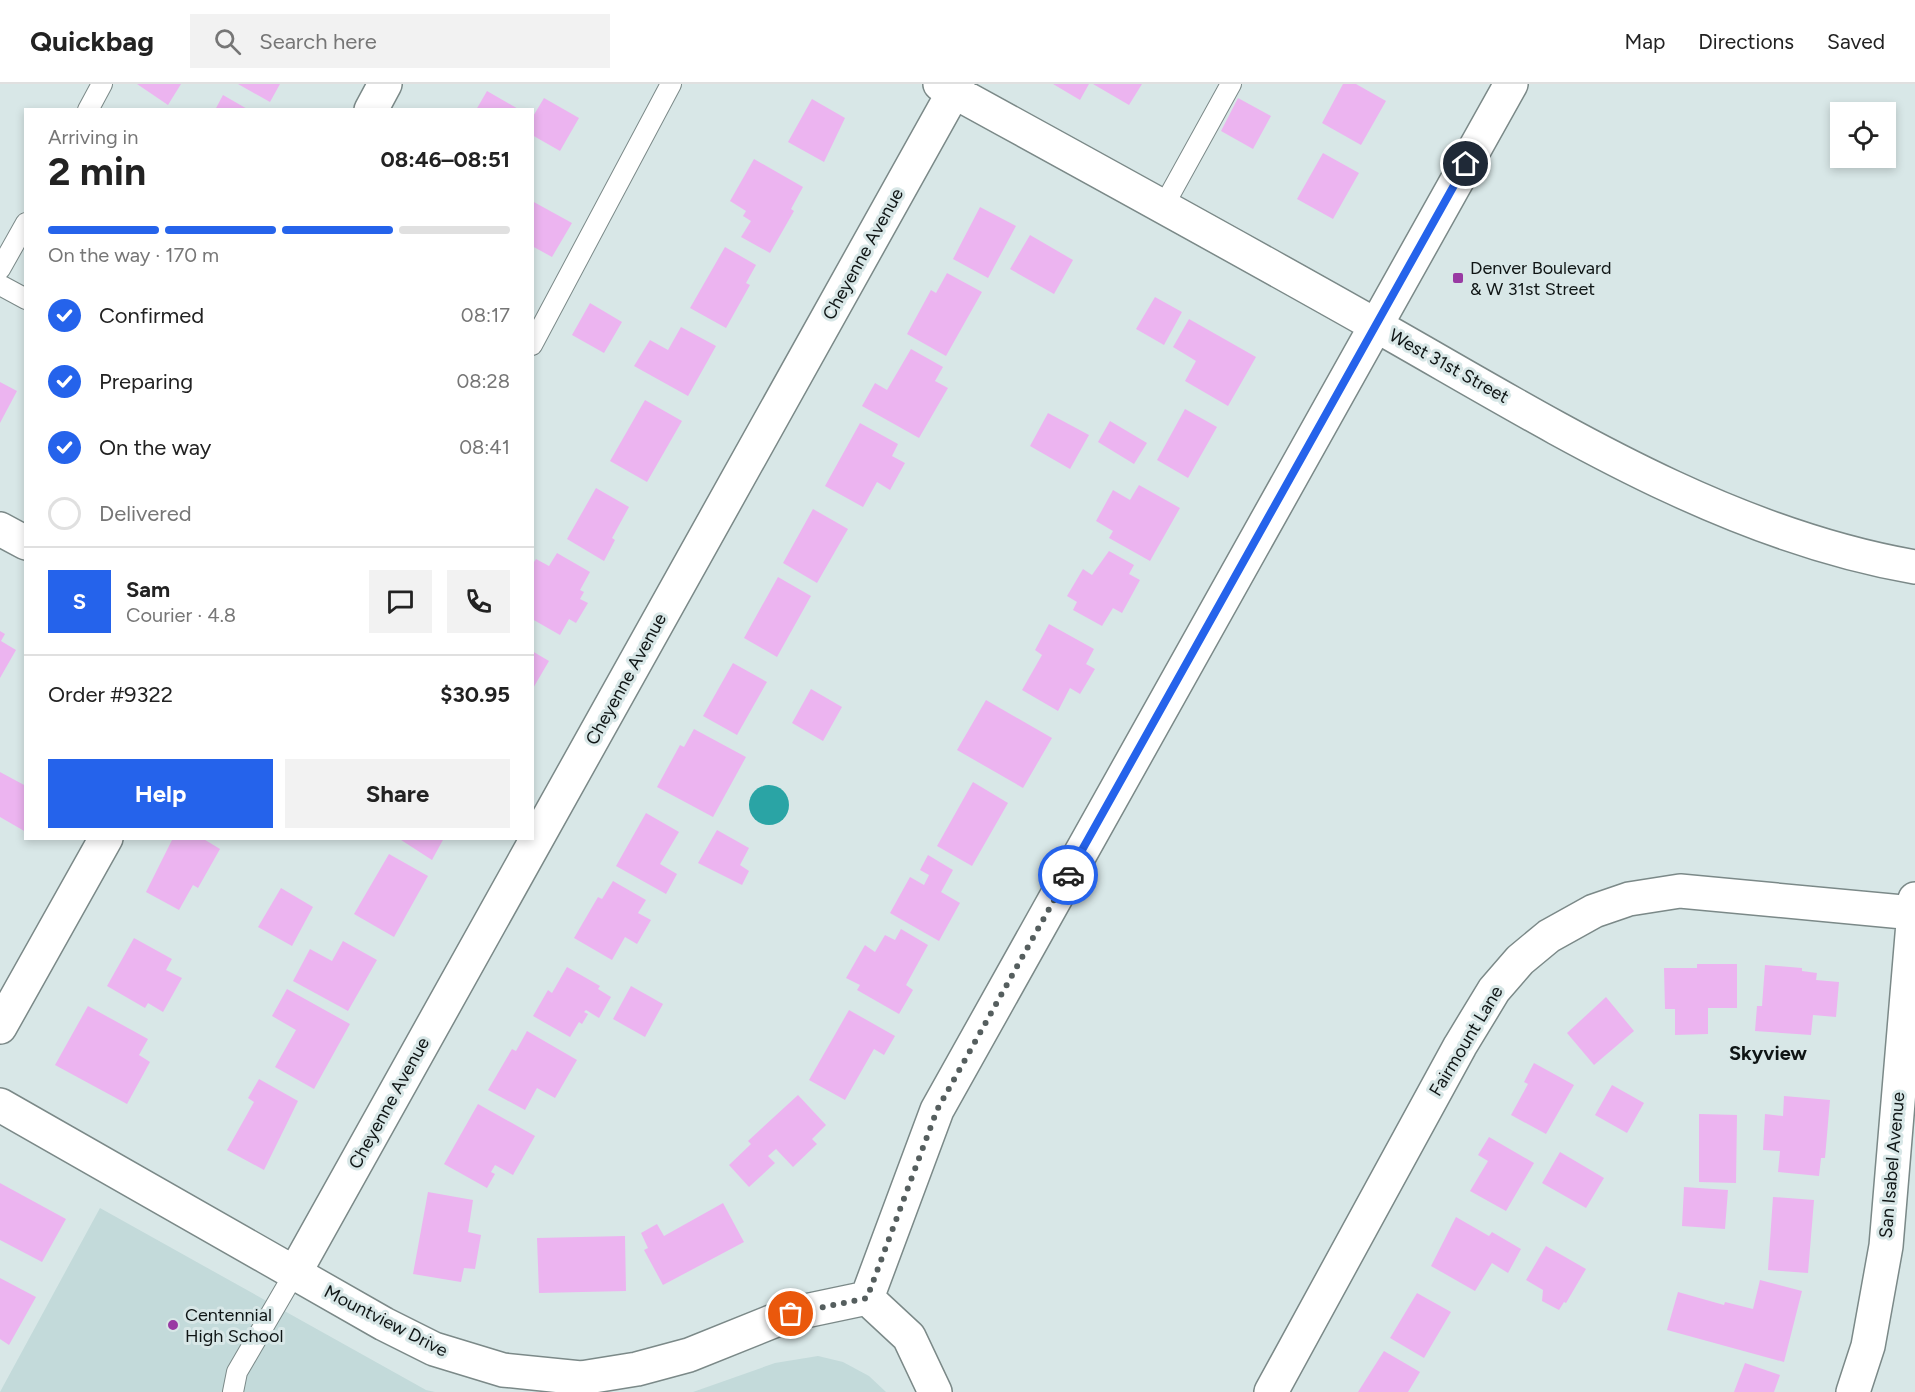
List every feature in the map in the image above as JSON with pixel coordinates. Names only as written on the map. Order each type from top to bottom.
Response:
[{"type":"street","points":[[371,108],[385,84]]},
{"type":"street","points":[[935,1392],[909,1337],[867,1298],[937,1110],[1511,84]]},
{"type":"street","name":"West 31st Street","points":[[950,86],[1593,447],[1664,483],[1742,517],[1782,531],[1822,544],[1915,567]]},
{"type":"street","name":"Cheyenne Avenue","points":[[534,839],[950,86]]},
{"type":"street","points":[[0,528],[24,542]]},
{"type":"street","points":[[0,1027],[105,840]]},
{"type":"street","name":"Cheyenne Avenue","points":[[294,1274],[534,840]]},
{"type":"street","name":"Fairmount Lane","points":[[1271,1392],[1460,1046],[1494,990],[1520,960],[1549,936],[1594,911],[1629,899],[1680,891],[1914,906]]},
{"type":"street","name":"San Isabel Avenue","points":[[1853,1392],[1868,1346],[1886,1246],[1914,906]]},
{"type":"street","name":"Mountview Drive","points":[[0,1105],[294,1274],[434,1349],[503,1370],[581,1378],[637,1370],[679,1358],[791,1314],[867,1298]]},
{"type":"lane","points":[[89,108],[102,84]]},
{"type":"lane","points":[[534,341],[671,84]]},
{"type":"lane","points":[[1162,207],[1231,84]]},
{"type":"lane","points":[[0,269],[24,227]]},
{"type":"lane","points":[[0,285],[24,298]]},
{"type":"lane","points":[[233,1392],[237,1371],[294,1274]]},
{"type":"shaded area","name":"Centennial High School","points":[[100,1208],[426,1390],[435,1392],[0,1392]]},
{"type":"shaded area","points":[[818,1356],[843,1362],[869,1376],[886,1392],[693,1392],[775,1363]]},
{"type":"water","points":[[769,785],[777,786],[783,791],[788,797],[788,813],[783,819],[777,824],[769,825],[761,824],[755,819],[750,813],[749,805],[750,797],[755,791],[761,786]]},
{"type":"building","points":[[137,84],[181,84],[168,105]]},
{"type":"building","points":[[238,84],[280,84],[270,102]]},
{"type":"building","points":[[1053,84],[1089,84],[1080,100]]},
{"type":"building","points":[[1093,84],[1142,84],[1129,105]]},
{"type":"building","points":[[1343,84],[1356,84],[1386,101],[1361,145],[1322,123]]},
{"type":"building","points":[[487,91],[517,108],[477,108]]},
{"type":"building","points":[[223,95],[246,108],[216,108]]},
{"type":"building","points":[[544,98],[579,118],[560,151],[534,136],[534,115]]},
{"type":"building","points":[[1238,98],[1271,116],[1253,149],[1221,131]]},
{"type":"building","points":[[812,99],[845,118],[824,162],[788,142]]},
{"type":"building","points":[[1323,153],[1359,173],[1333,219],[1297,199]]},
{"type":"building","points":[[754,159],[803,187],[791,209],[794,211],[770,253],[741,237],[751,221],[743,216],[746,211],[730,201]]},
{"type":"building","points":[[534,202],[572,223],[552,257],[534,247]]},
{"type":"building","points":[[980,207],[1016,226],[988,278],[953,259]]},
{"type":"building","points":[[1030,235],[1073,260],[1054,294],[1010,269]]},
{"type":"building","points":[[725,247],[756,265],[746,283],[750,285],[726,328],[690,308]]},
{"type":"building","points":[[947,273],[982,292],[946,356],[907,334],[931,290],[936,293]]},
{"type":"building","points":[[1155,297],[1182,312],[1164,345],[1136,329]]},
{"type":"building","points":[[590,303],[622,322],[604,353],[572,335]]},
{"type":"building","points":[[1189,319],[1256,357],[1228,406],[1185,381],[1196,361],[1173,347]]},
{"type":"building","points":[[681,327],[716,346],[688,396],[634,366],[650,340],[668,350]]},
{"type":"building","points":[[911,349],[943,367],[935,381],[948,388],[919,438],[862,406],[875,383],[887,390]]},
{"type":"building","points":[[0,382],[17,391],[0,423]]},
{"type":"building","points":[[645,400],[682,421],[647,482],[610,461]]},
{"type":"building","points":[[1185,409],[1217,427],[1188,478],[1157,460]]},
{"type":"building","points":[[1048,413],[1089,435],[1070,469],[1030,446]]},
{"type":"building","points":[[1110,421],[1147,443],[1134,464],[1098,442]]},
{"type":"building","points":[[860,423],[898,444],[892,456],[905,463],[890,490],[877,482],[863,507],[825,486]]},
{"type":"building","points":[[1139,485],[1180,508],[1150,561],[1109,538],[1113,531],[1096,521],[1113,490],[1130,500]]},
{"type":"building","points":[[596,488],[629,507],[612,538],[615,540],[604,561],[567,539]]},
{"type":"building","points":[[813,509],[848,529],[817,583],[783,563]]},
{"type":"building","points":[[1109,551],[1134,565],[1129,574],[1140,580],[1122,613],[1113,608],[1102,626],[1073,610],[1077,602],[1067,596],[1083,569],[1092,575]]},
{"type":"building","points":[[557,553],[590,572],[580,590],[584,592],[580,599],[588,603],[576,623],[569,619],[560,635],[534,620],[534,562],[536,559],[549,566]]},
{"type":"building","points":[[778,577],[811,596],[777,657],[744,638]]},
{"type":"building","points":[[1049,624],[1094,649],[1086,664],[1095,669],[1080,694],[1070,688],[1058,711],[1022,690],[1042,655],[1035,650]]},
{"type":"building","points":[[0,631],[5,634],[1,641],[16,650],[0,678]]},
{"type":"building","points":[[534,652],[549,661],[534,687]]},
{"type":"building","points":[[733,663],[767,682],[737,735],[703,716]]},
{"type":"building","points":[[811,689],[842,707],[823,741],[792,723]]},
{"type":"building","points":[[986,700],[1052,738],[1023,788],[957,750]]},
{"type":"building","points":[[694,729],[746,757],[713,817],[657,787],[680,745],[684,747]]},
{"type":"building","points":[[0,772],[24,785],[24,831],[0,817]]},
{"type":"building","points":[[973,782],[1008,803],[972,866],[937,846]]},
{"type":"building","points":[[646,813],[679,832],[660,864],[677,874],[666,894],[616,866]]},
{"type":"building","points":[[717,830],[749,848],[740,865],[749,871],[742,885],[698,863]]},
{"type":"building","points":[[172,840],[205,840],[220,849],[198,888],[193,885],[179,910],[146,892]]},
{"type":"building","points":[[401,840],[443,840],[432,860]]},
{"type":"building","points":[[389,854],[428,876],[394,937],[354,914]]},
{"type":"building","points":[[928,855],[953,870],[941,892],[960,903],[939,941],[890,913],[910,877],[924,885],[929,875],[920,870]]},
{"type":"building","points":[[613,881],[646,900],[638,913],[651,920],[637,944],[625,937],[612,960],[574,938],[598,897],[602,899]]},
{"type":"building","points":[[281,888],[313,907],[292,946],[258,927]]},
{"type":"building","points":[[901,929],[928,945],[906,985],[913,990],[899,1014],[857,990],[860,985],[846,978],[865,945],[875,952],[885,935],[895,940]]},
{"type":"building","points":[[134,938],[172,959],[166,970],[182,978],[163,1012],[148,1003],[145,1008],[107,986]]},
{"type":"building","points":[[343,941],[377,960],[348,1011],[293,981],[310,949],[332,961]]},
{"type":"building","points":[[1697,964],[1737,964],[1737,1008],[1708,1008],[1708,1034],[1675,1035],[1675,1009],[1665,1009],[1664,968],[1697,968]]},
{"type":"building","points":[[1765,965],[1802,968],[1802,971],[1817,973],[1816,980],[1839,982],[1836,1017],[1813,1015],[1811,1035],[1755,1031],[1757,1006],[1762,1006]]},
{"type":"building","points":[[567,967],[600,986],[598,989],[611,997],[599,1018],[586,1010],[584,1012],[588,1014],[582,1024],[579,1022],[570,1037],[533,1016],[548,990],[552,993]]},
{"type":"building","points":[[631,986],[663,1004],[645,1037],[613,1019]]},
{"type":"building","points":[[287,989],[350,1024],[314,1089],[275,1067],[296,1030],[272,1016]]},
{"type":"building","points":[[1606,997],[1634,1031],[1594,1065],[1567,1033]]},
{"type":"building","points":[[88,1006],[148,1039],[139,1055],[150,1062],[127,1104],[55,1065]]},
{"type":"building","points":[[849,1010],[895,1036],[884,1055],[874,1049],[845,1100],[809,1080]]},
{"type":"building","points":[[527,1031],[577,1060],[555,1098],[537,1088],[525,1110],[488,1090],[512,1049],[516,1051]]},
{"type":"building","points":[[1534,1063],[1574,1085],[1546,1134],[1511,1115],[1528,1084],[1524,1082]]},
{"type":"building","points":[[259,1079],[298,1101],[264,1170],[227,1150],[254,1102],[248,1098]]},
{"type":"building","points":[[1612,1085],[1644,1103],[1627,1133],[1595,1115]]},
{"type":"building","points":[[798,1095],[826,1125],[812,1139],[817,1144],[793,1167],[776,1149],[768,1156],[775,1163],[749,1187],[729,1165],[751,1144],[748,1141]]},
{"type":"building","points":[[1784,1096],[1830,1100],[1825,1158],[1821,1158],[1819,1176],[1778,1172],[1780,1151],[1763,1150],[1765,1114],[1783,1116]]},
{"type":"building","points":[[478,1104],[535,1136],[513,1175],[495,1165],[491,1172],[495,1174],[487,1188],[444,1164]]},
{"type":"building","points":[[1699,1114],[1737,1115],[1736,1183],[1699,1182]]},
{"type":"building","points":[[1489,1137],[1534,1163],[1506,1211],[1470,1191],[1488,1161],[1478,1155]]},
{"type":"building","points":[[1560,1152],[1604,1178],[1586,1208],[1542,1183]]},
{"type":"building","points":[[0,1183],[66,1219],[42,1262],[0,1240]]},
{"type":"building","points":[[1684,1187],[1728,1190],[1725,1229],[1682,1226]]},
{"type":"building","points":[[428,1192],[473,1200],[468,1232],[481,1235],[475,1269],[464,1268],[461,1282],[413,1274]]},
{"type":"building","points":[[1773,1197],[1814,1200],[1808,1273],[1768,1270]]},
{"type":"building","points":[[723,1203],[744,1242],[663,1285],[644,1250],[648,1248],[641,1233],[657,1224],[664,1236]]},
{"type":"building","points":[[1456,1217],[1489,1236],[1492,1232],[1521,1249],[1508,1273],[1492,1263],[1475,1291],[1431,1266]]},
{"type":"building","points":[[625,1236],[626,1291],[539,1293],[537,1238]]},
{"type":"building","points":[[1546,1246],[1586,1269],[1566,1303],[1564,1302],[1559,1310],[1542,1301],[1543,1290],[1526,1280]]},
{"type":"building","points":[[0,1278],[36,1297],[9,1345],[0,1339]]},
{"type":"building","points":[[1760,1280],[1802,1291],[1784,1362],[1667,1330],[1678,1292],[1724,1305],[1725,1302],[1753,1309]]},
{"type":"building","points":[[1417,1293],[1451,1312],[1424,1358],[1390,1338]]},
{"type":"building","points":[[1384,1351],[1420,1372],[1408,1392],[1358,1392]]},
{"type":"building","points":[[1745,1363],[1780,1375],[1774,1392],[1734,1392]]},
{"type":"way so far","points":[[791,1314],[867,1298],[937,1110],[1068,875]]},
{"type":"place","name":"Denver Boulevard & W 31st Street","points":[[1458,278]]},
{"type":"place","name":"Centennial High School","points":[[173,1325]]},
{"type":"district","name":"Skyview","points":[[1768,1053]]},
{"type":"route","points":[[1068,875],[1466,164]]}]
